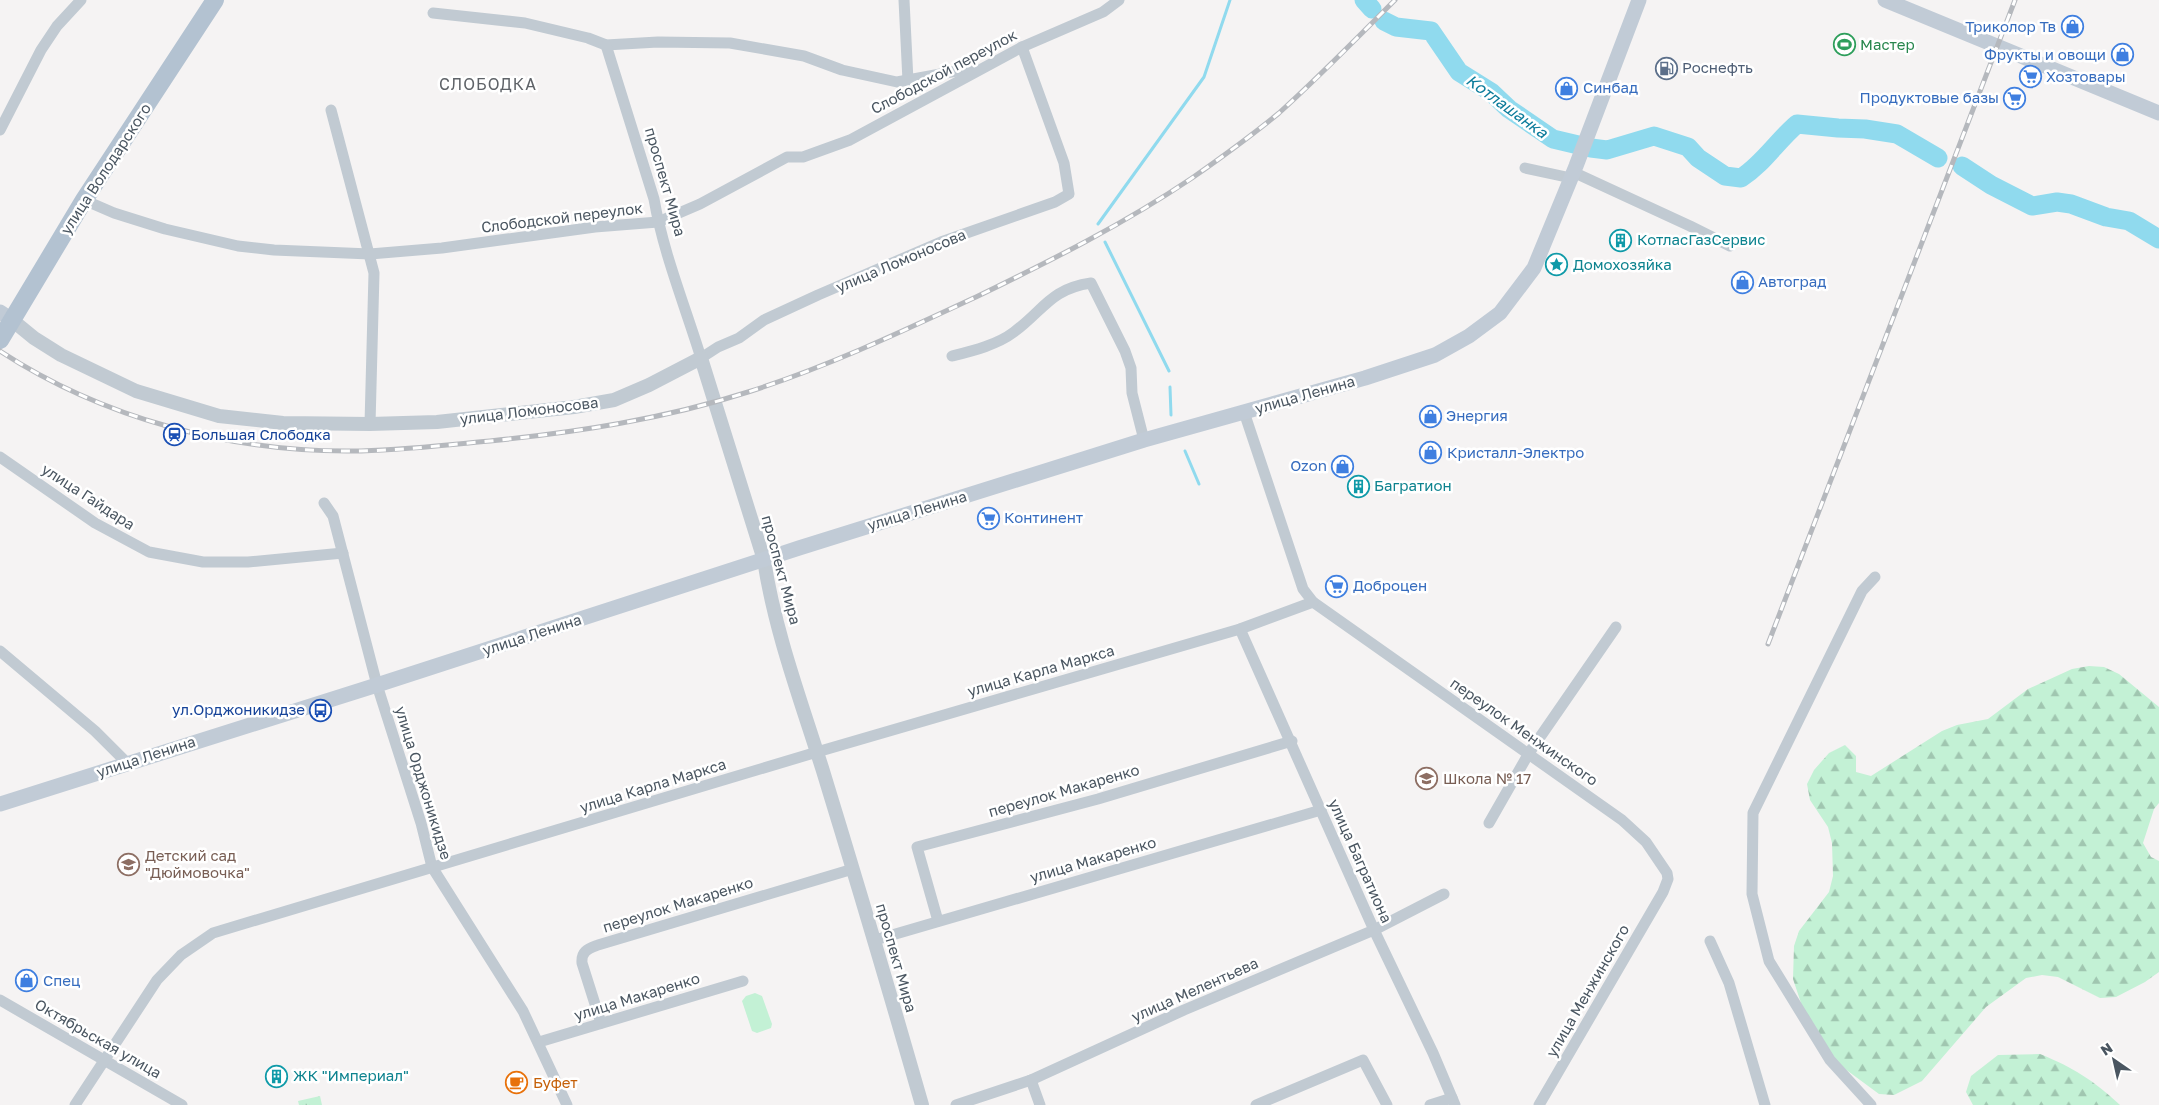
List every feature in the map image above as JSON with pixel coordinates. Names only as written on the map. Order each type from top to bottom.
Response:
[{"type":"main road","name":"улица Володарского","points":[[0,340],[6,316],[214,0]]},
{"type":"main road","name":"улица Ленина","points":[[0,804],[1144,440],[1372,376],[1435,355],[1486,325],[1500,313],[1534,268],[1639,0]]},
{"type":"main road","points":[[1885,0],[2159,113]]},
{"type":"street","points":[[0,130],[41,50],[58,26],[81,0]]},
{"type":"street","points":[[904,0],[908,81]]},
{"type":"street","name":"Слободской переулок","points":[[84,200],[114,213],[165,229],[238,246],[274,250],[370,254],[442,248],[595,227],[658,222],[700,204],[787,157],[803,157],[850,140],[987,65],[1022,47],[1103,12],[1119,0]]},
{"type":"street","points":[[432,13],[525,24],[588,38],[606,45],[658,42],[730,43],[804,56],[842,70],[897,82],[987,65]]},
{"type":"street","name":"проспект Мира","points":[[606,45],[654,199],[658,222],[764,560],[769,592],[922,1105]]},
{"type":"street","name":"улица Ломоносова","points":[[6,316],[34,338],[85,367],[136,391],[189,408],[249,421],[283,424],[370,424],[483,419],[614,400],[649,385],[718,347],[739,338],[764,320],[818,295],[941,242],[1055,202],[1069,194],[1064,164],[1022,47]]},
{"type":"street","points":[[331,110],[374,273],[370,424]]},
{"type":"street","points":[[1525,168],[1574,170],[1730,246]]},
{"type":"street","points":[[952,356],[986,346],[1012,334],[1044,303],[1062,290],[1091,282],[1125,351],[1131,368],[1132,393],[1144,440]]},
{"type":"street","points":[[1244,412],[1303,589],[1314,602]]},
{"type":"street","name":"улица Гайдара","points":[[0,457],[95,523],[149,552],[204,562],[248,562],[343,553]]},
{"type":"street","name":"улица Орджоникидзе","points":[[324,503],[333,516],[377,685],[421,823],[432,868],[524,1011],[567,1105]]},
{"type":"street","points":[[1870,1105],[1830,1060],[1769,961],[1752,894],[1752,876],[1753,813],[1862,591],[1875,577]]},
{"type":"street","name":"переулок Менжинского","points":[[1314,602],[1334,618],[1529,752],[1622,820],[1646,842],[1667,873],[1668,879],[1663,892]]},
{"type":"street","name":"улица Карла Маркса","points":[[75,1105],[157,980],[181,955],[213,934],[817,752],[1240,629],[1314,602]]},
{"type":"street","points":[[1489,823],[1529,752],[1616,626]]},
{"type":"street","name":"улица Багратиона","points":[[1240,629],[1292,741],[1374,930],[1433,1053],[1453,1101]]},
{"type":"street","points":[[0,650],[95,731],[127,763]]},
{"type":"street","name":"переулок Макаренко","points":[[938,921],[917,847],[1098,798],[1292,741]]},
{"type":"street","name":"улица Макаренко","points":[[874,940],[1321,810]]},
{"type":"street","name":"переулок Макаренко","points":[[601,1023],[582,963],[582,956],[585,951],[598,945],[853,869]]},
{"type":"street","name":"улица Менжинского","points":[[1539,1105],[1663,892]]},
{"type":"street","name":"улица Мелентьева","points":[[956,1105],[1031,1080],[1184,1010],[1374,930],[1444,894]]},
{"type":"street","points":[[1710,941],[1729,984],[1765,1105]]},
{"type":"street","name":"улица Макаренко","points":[[539,1042],[743,981]]},
{"type":"street","name":"Октябрьская улица","points":[[0,1000],[182,1105]]},
{"type":"street","points":[[1256,1105],[1363,1060],[1387,1105]]},
{"type":"street","points":[[1031,1080],[1040,1105]]},
{"type":"street","points":[[1430,1105],[1453,1101]]},
{"type":"green space","points":[[2089,666],[2104,667],[2119,674],[2159,707],[2159,803],[2154,809],[2143,843],[2151,857],[2159,861],[2159,972],[2145,982],[2116,997],[2100,998],[2058,977],[2042,975],[2026,978],[1986,1007],[1922,1081],[1894,1095],[1879,1094],[1841,1066],[1820,1040],[1804,1012],[1793,979],[1794,946],[1799,931],[1829,892],[1833,876],[1832,843],[1828,827],[1810,800],[1807,784],[1814,770],[1829,753],[1845,745],[1856,756],[1856,772],[1871,776],[1942,731],[1957,725],[1988,719],[2028,689],[2072,669]]},
{"type":"green space","points":[[755,993],[762,996],[772,1024],[771,1028],[757,1033],[752,1031],[742,1001],[746,996]]},
{"type":"green space","points":[[2040,1054],[2083,1075],[2120,1105],[1973,1105],[1966,1092],[1971,1076],[1998,1055]]},
{"type":"green space","points":[[320,1096],[322,1105],[299,1105],[298,1101]]},
{"type":"waterway","points":[[1098,224],[1204,77],[1230,0]]},
{"type":"waterway","name":"Котлашанка","points":[[1364,0],[1372,9]]},
{"type":"waterway","name":"Котлашанка","points":[[1384,21],[1396,27],[1431,31],[1459,72],[1491,92],[1509,109],[1553,139],[1607,150],[1654,136],[1688,147],[1698,158],[1725,176],[1741,178],[1756,166],[1797,124],[1865,129],[1897,134],[1938,158]]},
{"type":"waterway","name":"Котлашанка","points":[[1962,166],[1991,185],[2032,206],[2057,202],[2071,204],[2106,217],[2129,221],[2159,239]]},
{"type":"waterway","points":[[1105,242],[1169,371]]},
{"type":"waterway","points":[[1170,387],[1171,415]]},
{"type":"waterway","points":[[1185,451],[1199,484]]},
{"type":"railway","points":[[0,351],[39,375],[81,395],[168,427],[260,445],[306,450],[386,450],[490,441],[588,429],[685,410],[748,392],[806,372],[864,348],[976,297],[1059,256],[1140,211],[1192,178],[1279,113],[1309,86],[1395,0]]},
{"type":"railway","points":[[1768,644],[2015,0]]},
{"type":"place","name":"Триколор Тв","points":[[2072,27]]},
{"type":"place","name":"Мастер","points":[[1844,45]]},
{"type":"place","name":"Фрукты и овощи","points":[[2122,55]]},
{"type":"place","name":"Роснефть","points":[[1666,68]]},
{"type":"place","name":"Хозтовары","points":[[2030,77]]},
{"type":"place","name":"Синбад","points":[[1567,88]]},
{"type":"place","name":"Продуктовые базы","points":[[2015,98]]},
{"type":"place","name":"КотласГазСервис","points":[[1621,240]]},
{"type":"place","name":"Домохозяйка","points":[[1557,265]]},
{"type":"place","name":"Автоград","points":[[1742,282]]},
{"type":"place","name":"Энергия","points":[[1430,416]]},
{"type":"place","name":"Большая Слободка","points":[[175,435]]},
{"type":"place","name":"Кристалл-Электро","points":[[1431,453]]},
{"type":"place","name":"Ozon","points":[[1343,466]]},
{"type":"place","name":"Багратион","points":[[1358,486]]},
{"type":"place","name":"Континент","points":[[988,518]]},
{"type":"place","name":"Доброцен","points":[[1337,586]]},
{"type":"place","name":"ул.Орджоникидзе","points":[[321,710]]},
{"type":"place","name":"Школа № 17","points":[[1427,779]]},
{"type":"place","name":"Детский сад \"Дюймовочка\"","points":[[129,865]]},
{"type":"place","name":"Спец","points":[[27,981]]},
{"type":"place","name":"ЖК \"Империал\"","points":[[277,1076]]},
{"type":"place","name":"Буфет","points":[[517,1083]]},
{"type":"district","name":"СЛОБОДКА","points":[[488,84]]}]
